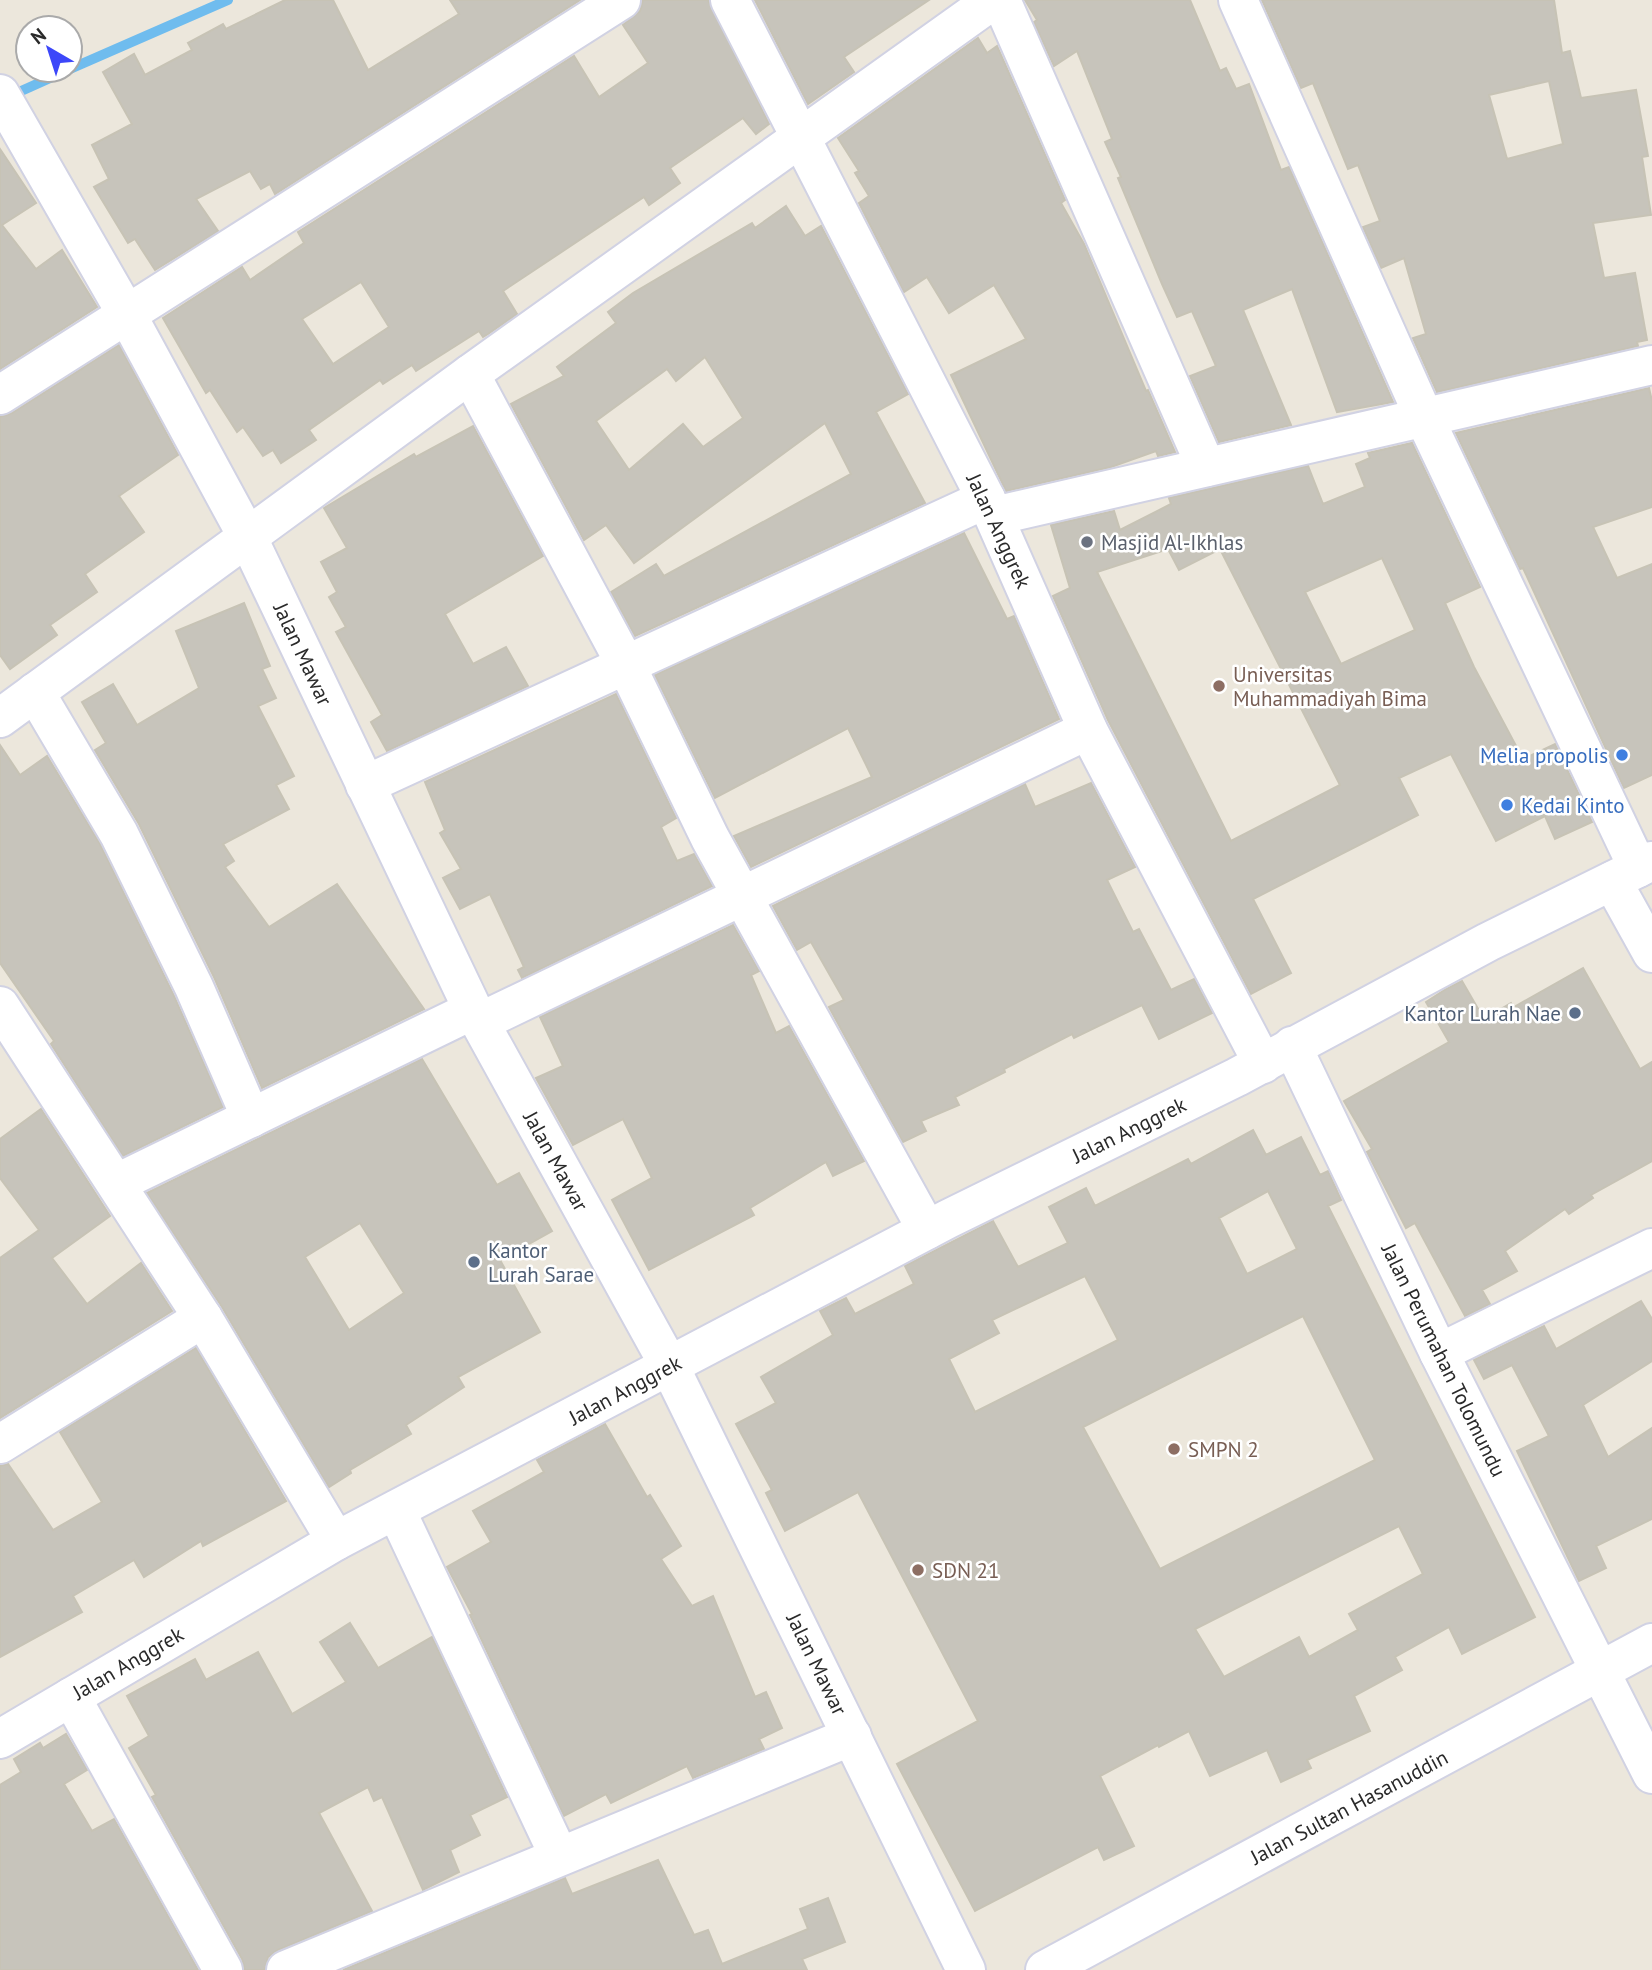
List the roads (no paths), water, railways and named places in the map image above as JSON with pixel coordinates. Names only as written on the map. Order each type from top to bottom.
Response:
[{"type":"street","points":[[0,395],[621,0]]},
{"type":"street","name":"Jalan Anggrek","points":[[730,0],[990,507],[1088,730],[1277,1055]]},
{"type":"street","points":[[251,1118],[194,987],[119,834],[12,702],[993,0]]},
{"type":"street","points":[[1001,0],[1206,467]]},
{"type":"street","points":[[1238,0],[1424,416],[1634,870],[1652,953]]},
{"type":"street","name":"Jalan Mawar","points":[[0,94],[126,313],[247,536],[477,1016],[670,1367],[966,1970]]},
{"type":"street","points":[[365,785],[990,507],[1206,467],[1652,365]]},
{"type":"street","points":[[470,374],[627,667],[710,838],[928,1230]]},
{"type":"street","points":[[117,1183],[251,1118],[742,894],[1088,730]]},
{"type":"street","name":"Jalan Anggrek","points":[[0,1739],[337,1541],[928,1230],[1277,1055],[1488,942],[1634,870]]},
{"type":"street","points":[[0,1006],[203,1318],[337,1541]]},
{"type":"street","name":"Jalan Perumahan Tolomundu","points":[[1277,1055],[1439,1353],[1652,1774]]},
{"type":"street","points":[[1439,1353],[1652,1248]]},
{"type":"street","points":[[0,1444],[203,1318]]},
{"type":"street","points":[[396,1510],[559,1856]]},
{"type":"street","name":"Jalan Sultan Hasanuddin","points":[[1045,1970],[1652,1643]]},
{"type":"street","points":[[71,1697],[223,1970]]},
{"type":"street","points":[[286,1970],[852,1736]]},
{"type":"waterway","points":[[84,63],[228,0]]},
{"type":"waterway","points":[[10,96],[37,84]]},
{"type":"place","name":"Masjid Al-Ikhlas","points":[[1087,542]]},
{"type":"place","name":"Universitas Muhammadiyah Bima","points":[[1219,686]]},
{"type":"place","name":"Melia propolis","points":[[1622,755]]},
{"type":"place","name":"Kedai Kinto","points":[[1507,805]]},
{"type":"place","name":"Kantor Lurah Nae","points":[[1575,1013]]},
{"type":"place","name":"Kantor Lurah Sarae","points":[[474,1262]]},
{"type":"place","name":"SMPN 2","points":[[1174,1449]]},
{"type":"place","name":"SDN 21","points":[[918,1570]]}]
